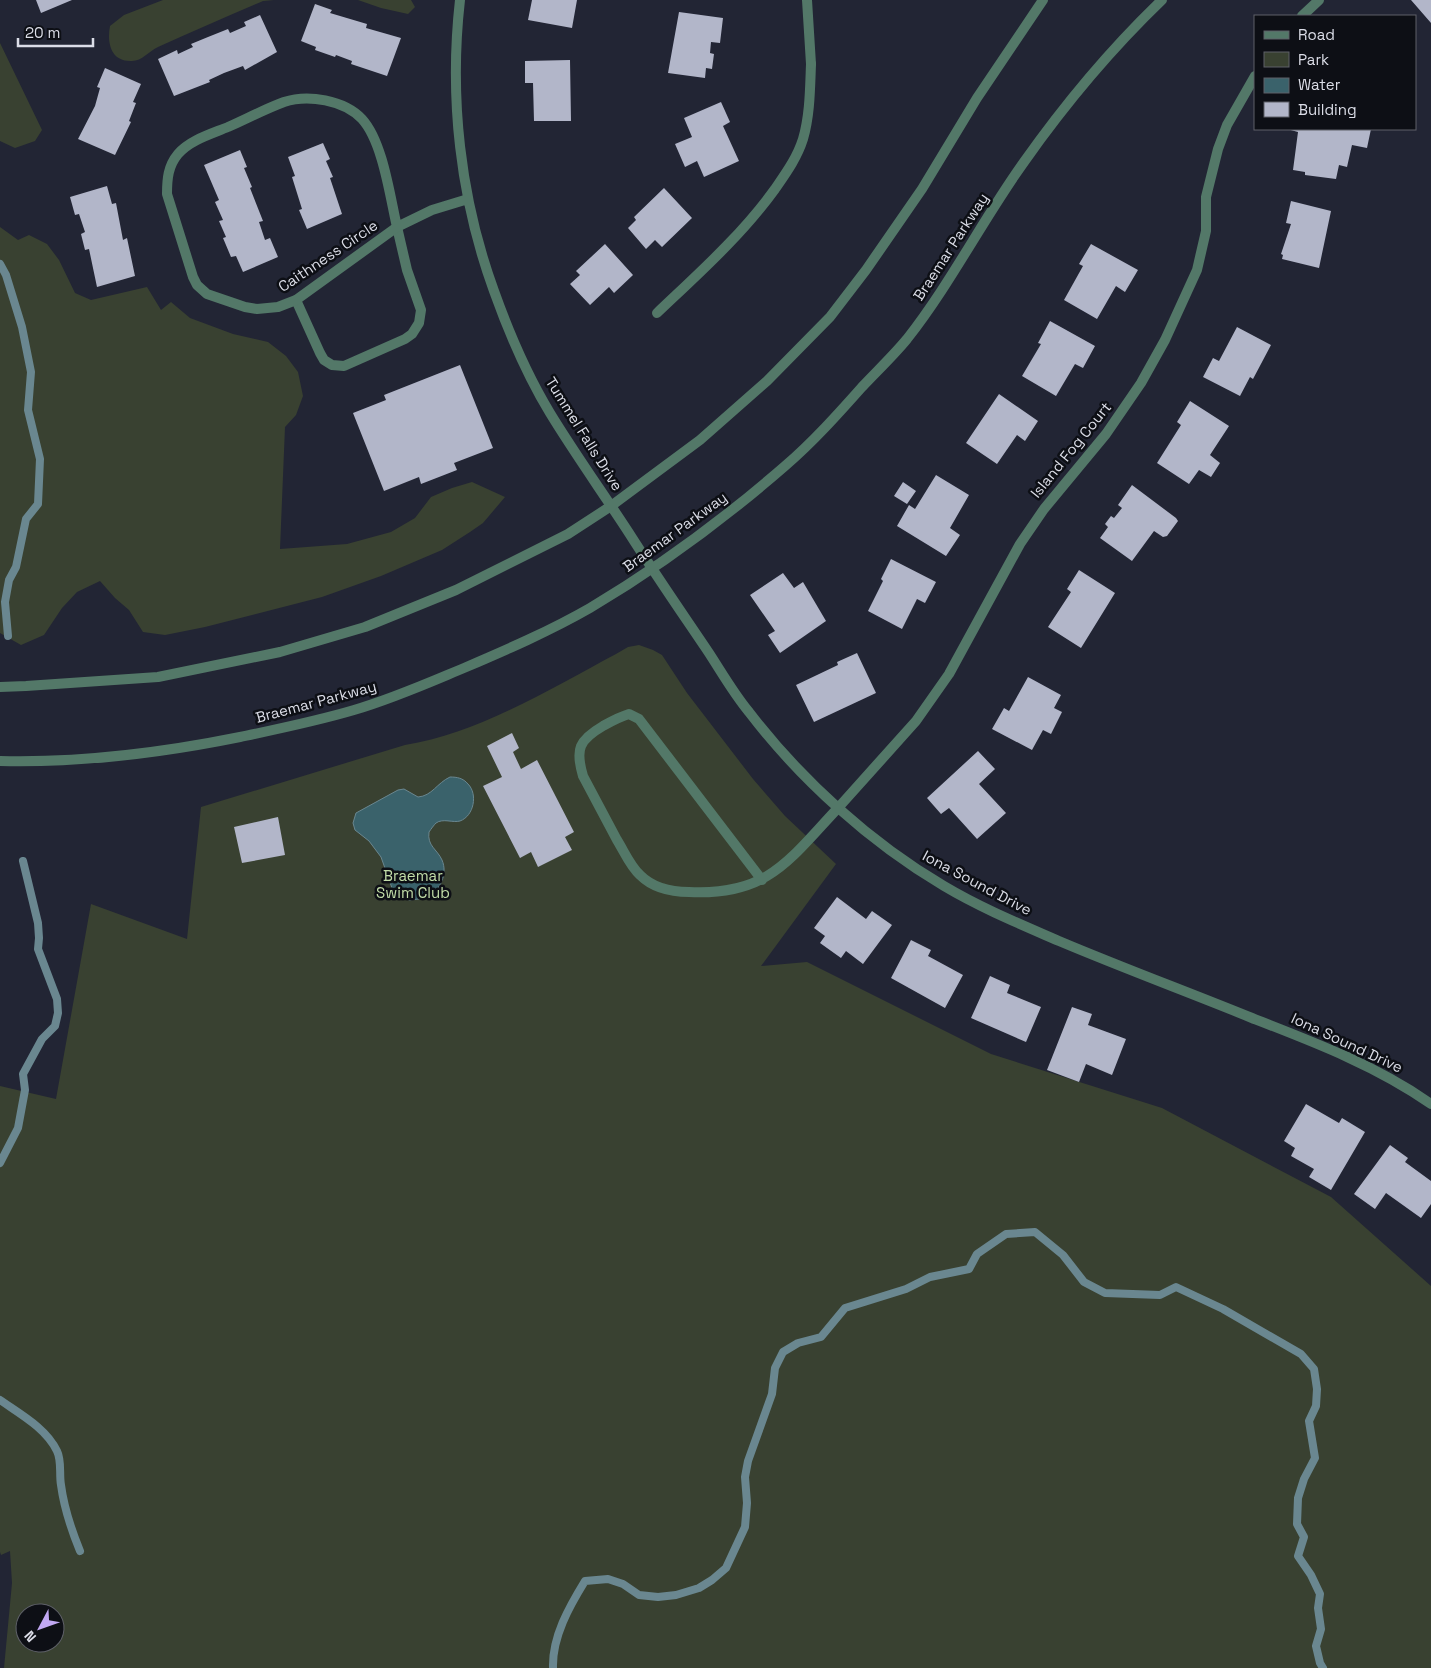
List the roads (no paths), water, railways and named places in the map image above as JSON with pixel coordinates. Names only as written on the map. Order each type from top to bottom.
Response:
[{"type":"street","name":"Tummel Falls Drive","points":[[460,0],[457,31],[456,92],[459,141],[468,199],[492,288],[518,352],[550,412],[612,506]]},
{"type":"street","points":[[657,313],[727,246],[762,207],[791,166],[802,140],[809,111],[811,64],[807,0]]},
{"type":"street","points":[[0,687],[158,677],[193,671],[298,646],[364,627],[456,590],[560,538],[612,506],[700,440],[767,381],[830,317],[866,270],[922,188],[977,98],[1043,0]]},
{"type":"street","name":"Braemar Parkway","points":[[0,761],[28,762],[109,758],[190,747],[284,728],[354,710],[410,691],[519,644],[587,609],[652,569],[715,523],[787,464],[837,415],[906,340],[946,285],[1024,162],[1095,70],[1134,27],[1162,0]]},
{"type":"street","points":[[1303,15],[1319,0]]},
{"type":"street","name":"Island Fog Court","points":[[762,880],[639,719],[629,714],[618,717],[589,735],[582,742],[580,765],[583,776],[626,856],[640,875],[657,887],[678,892],[696,893],[738,889],[762,880],[784,865],[916,721],[949,674],[1020,544],[1044,509],[1106,434],[1141,383],[1165,340],[1197,270],[1206,231],[1206,197],[1218,149],[1228,125],[1254,78]]},
{"type":"street","name":"Caithness Circle","points":[[397,227],[378,147],[371,130],[361,118],[349,109],[331,102],[308,99],[285,102],[193,142],[179,153],[171,164],[167,180],[167,194],[197,285],[207,294],[244,307],[257,309],[278,307],[296,300],[397,227],[432,210],[468,199]]},
{"type":"street","points":[[296,300],[320,353],[324,360],[332,365],[344,366],[405,339],[412,334],[419,323],[420,310],[407,270],[397,227]]},
{"type":"street","name":"Iona Sound Drive","points":[[612,506],[747,711],[786,758],[838,808],[900,858],[943,886],[1000,916],[1102,959],[1315,1042],[1369,1067],[1431,1104]]},
{"type":"water","points":[[450,777],[462,779],[471,788],[474,799],[471,810],[469,815],[460,821],[436,823],[429,832],[429,841],[444,865],[442,881],[429,898],[409,900],[396,893],[392,888],[381,857],[369,841],[355,830],[353,823],[356,813],[398,790],[404,789],[418,797],[423,796]]},
{"type":"waterway","points":[[0,264],[6,275],[22,327],[31,372],[28,410],[40,459],[38,504],[26,519],[16,567],[9,580],[5,602],[8,636]]},
{"type":"waterway","points":[[0,1163],[18,1128],[25,1090],[23,1074],[42,1039],[55,1026],[58,1013],[57,999],[38,949],[38,923],[23,861]]},
{"type":"waterway","points":[[553,1668],[553,1656],[558,1634],[573,1601],[585,1581],[608,1579],[623,1584],[639,1595],[658,1597],[676,1595],[699,1588],[726,1568],[745,1527],[747,1503],[745,1477],[748,1461],[772,1394],[775,1368],[783,1352],[798,1343],[821,1337],[845,1308],[906,1289],[930,1277],[969,1269],[977,1254],[1006,1234],[1035,1232],[1063,1255],[1084,1282],[1105,1293],[1160,1295],[1176,1287],[1223,1309],[1301,1354],[1314,1369],[1317,1389],[1316,1406],[1309,1421],[1315,1458],[1304,1479],[1298,1498],[1297,1524],[1304,1537],[1298,1556],[1311,1575],[1320,1594],[1318,1608],[1321,1629],[1316,1646],[1323,1668]]},
{"type":"waterway","points":[[0,1400],[39,1428],[57,1451],[64,1502],[80,1551]]},
{"type":"park label","name":"Braemar Swim Club","points":[[413,884]]}]
